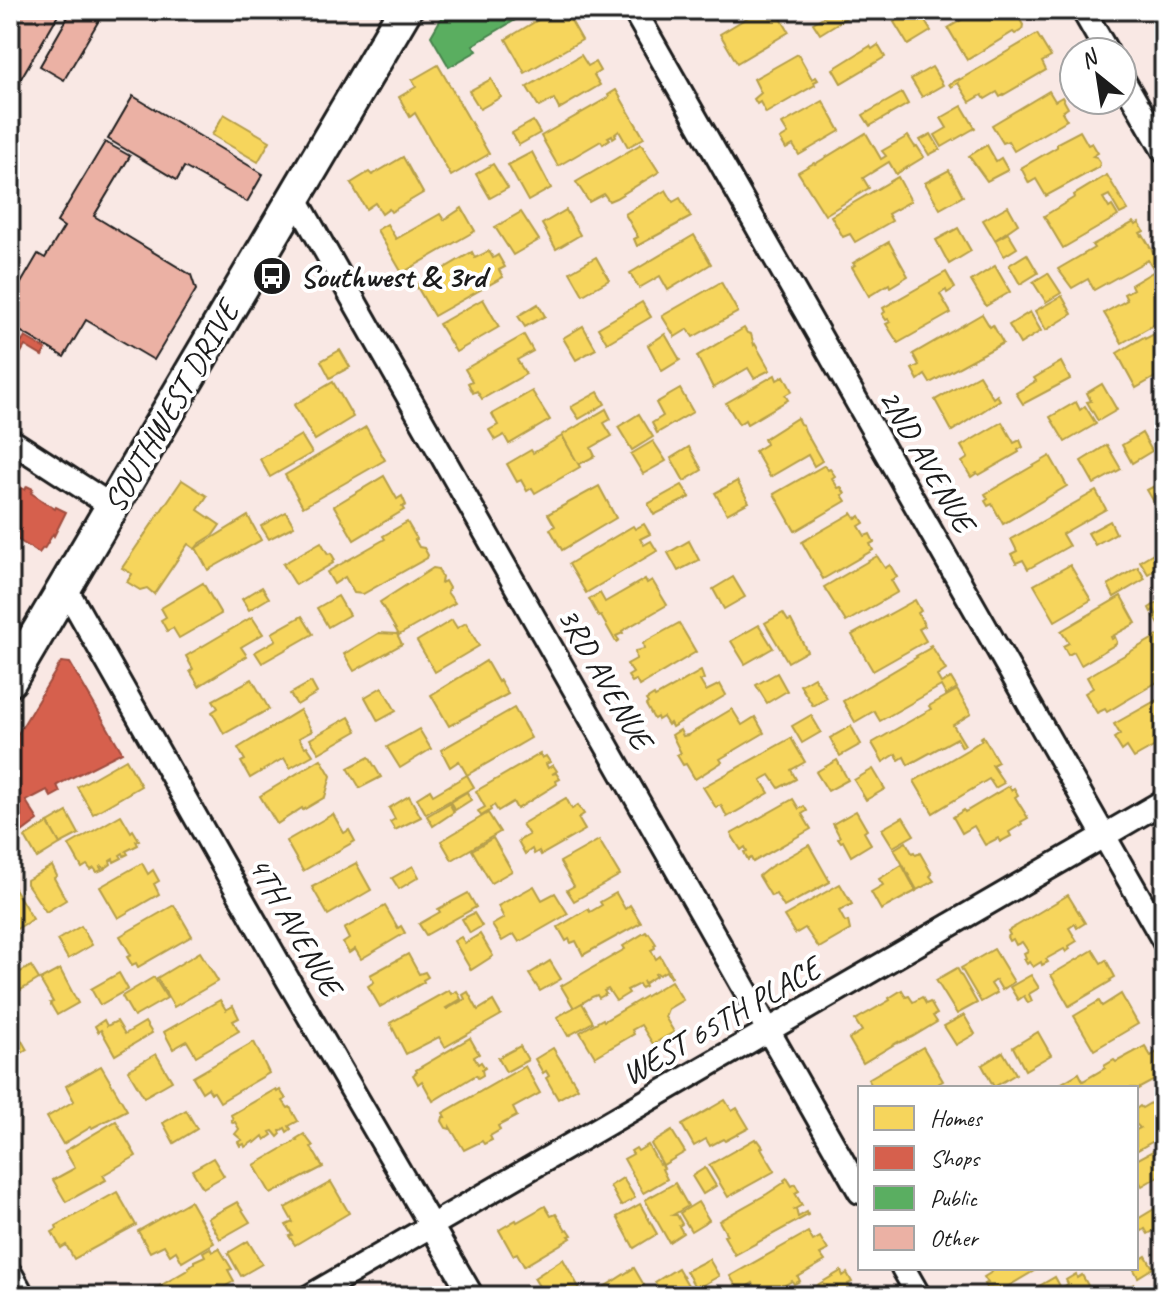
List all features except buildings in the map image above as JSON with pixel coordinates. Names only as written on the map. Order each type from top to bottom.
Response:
[{"type":"street","name":"SOUTHWEST DRIVE","points":[[10,680],[405,10]]},
{"type":"street","name":"2ND AVENUE","points":[[634,10],[1164,941]]},
{"type":"street","points":[[1083,10],[1098,36]]},
{"type":"street","points":[[1138,106],[1164,151]]},
{"type":"street","name":"3RD AVENUE","points":[[295,197],[858,1188]]},
{"type":"street","points":[[10,440],[113,507]]},
{"type":"street","name":"4TH AVENUE","points":[[65,587],[472,1296]]},
{"type":"street","name":"WEST 65TH PLACE","points":[[310,1296],[1164,801]]},
{"type":"street","points":[[904,1270],[919,1296]]},
{"type":"street","points":[[10,1273],[23,1296]]},
{"type":"place","name":"Southwest & 3rd","points":[[272,276]]}]
